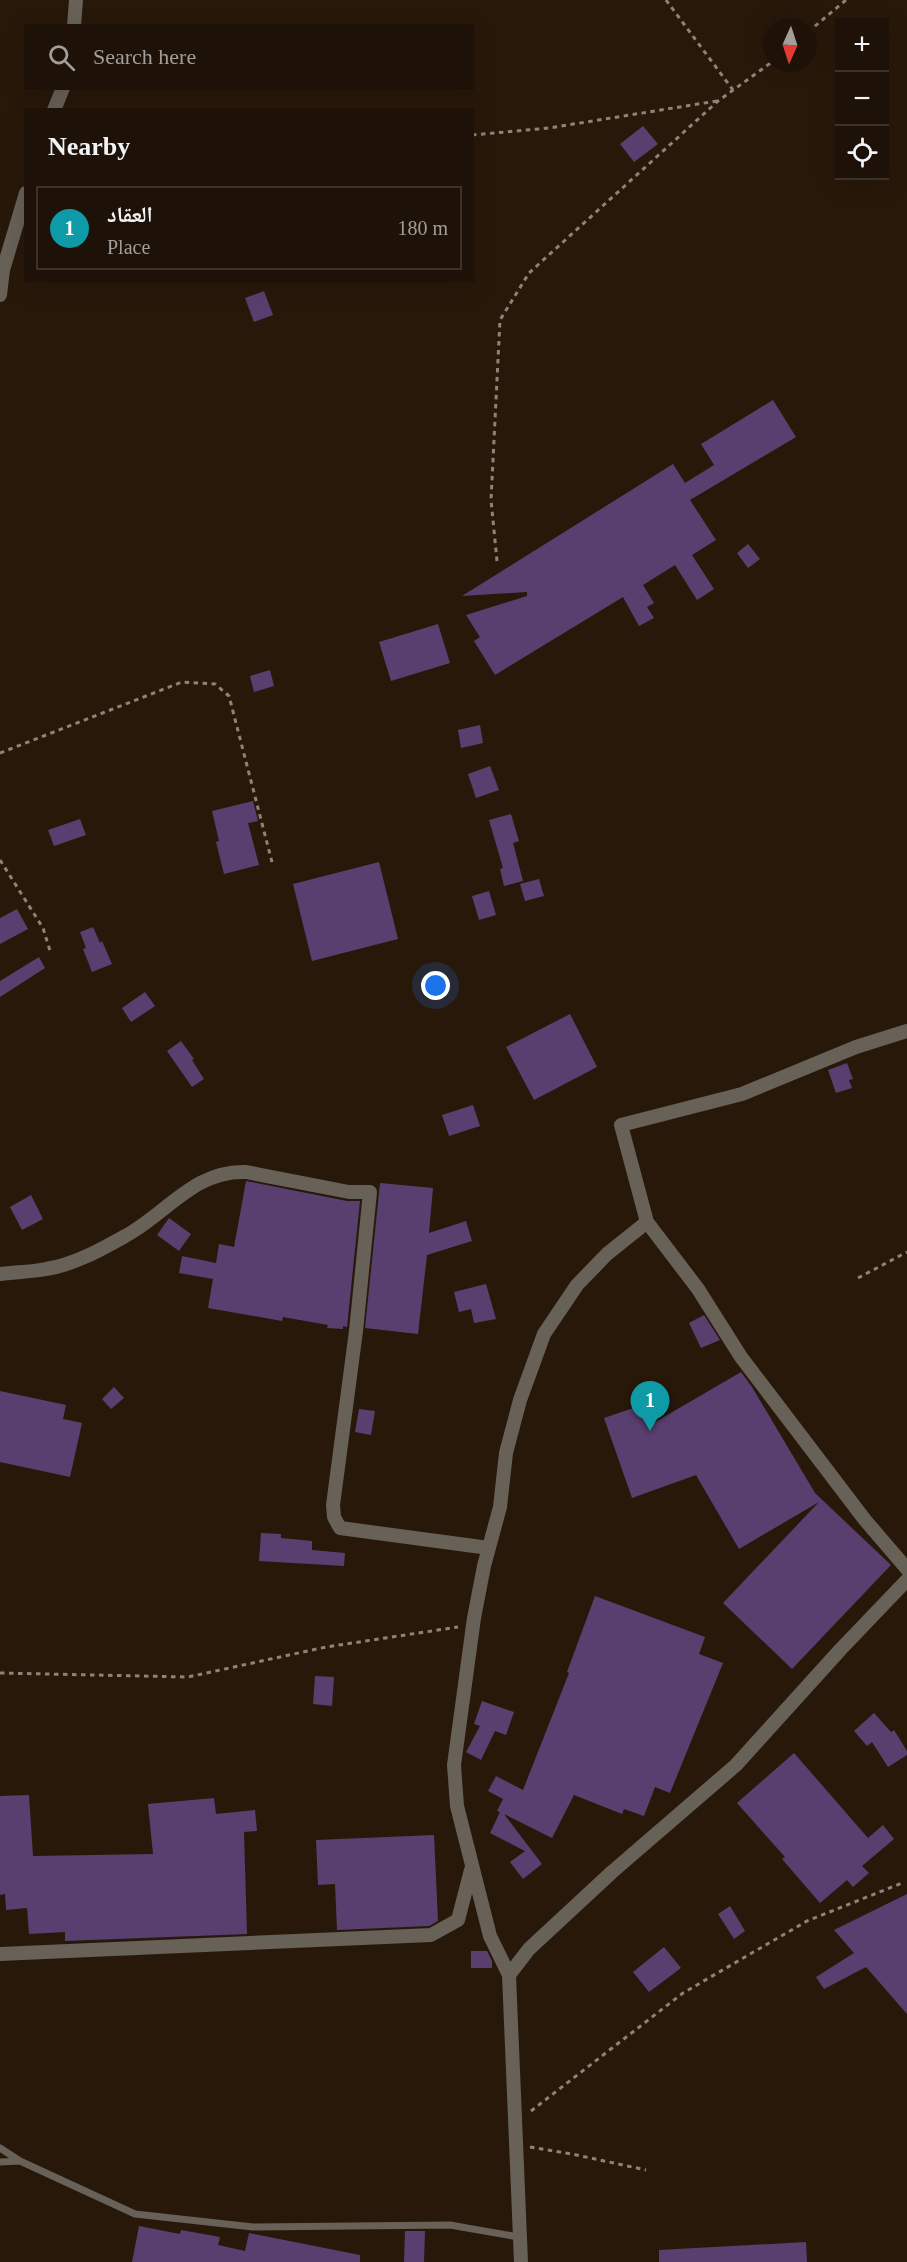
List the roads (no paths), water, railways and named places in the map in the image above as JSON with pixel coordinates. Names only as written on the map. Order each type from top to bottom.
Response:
[{"type":"street","points":[[74,24],[76,0]]},
{"type":"street","points":[[55,108],[62,90]]},
{"type":"street","points":[[0,295],[3,270],[24,200]]},
{"type":"street","points":[[907,1031],[856,1047],[742,1094],[621,1125],[648,1222],[698,1289],[741,1357],[865,1520],[907,1569]]},
{"type":"street","points":[[0,1274],[48,1269],[82,1258],[129,1234],[186,1191],[212,1176],[229,1171],[246,1172],[349,1192],[370,1192],[356,1331],[333,1505],[334,1517],[340,1528],[489,1548]]},
{"type":"street","points":[[521,2262],[509,1975],[490,1936],[457,1806],[454,1765],[474,1625],[489,1548],[500,1507],[506,1454],[520,1400],[544,1334],[577,1285],[607,1254],[648,1222]]},
{"type":"street","points":[[509,1975],[529,1949],[612,1872],[736,1765],[907,1580]]},
{"type":"street","points":[[0,1954],[431,1935],[458,1920],[472,1865]]},
{"type":"lane","points":[[0,2148],[20,2161],[135,2214],[253,2227],[450,2225],[519,2237]]},
{"type":"lane","points":[[0,2162],[20,2161]]},
{"type":"place","name":"العقاد","points":[[650,1431]]}]
